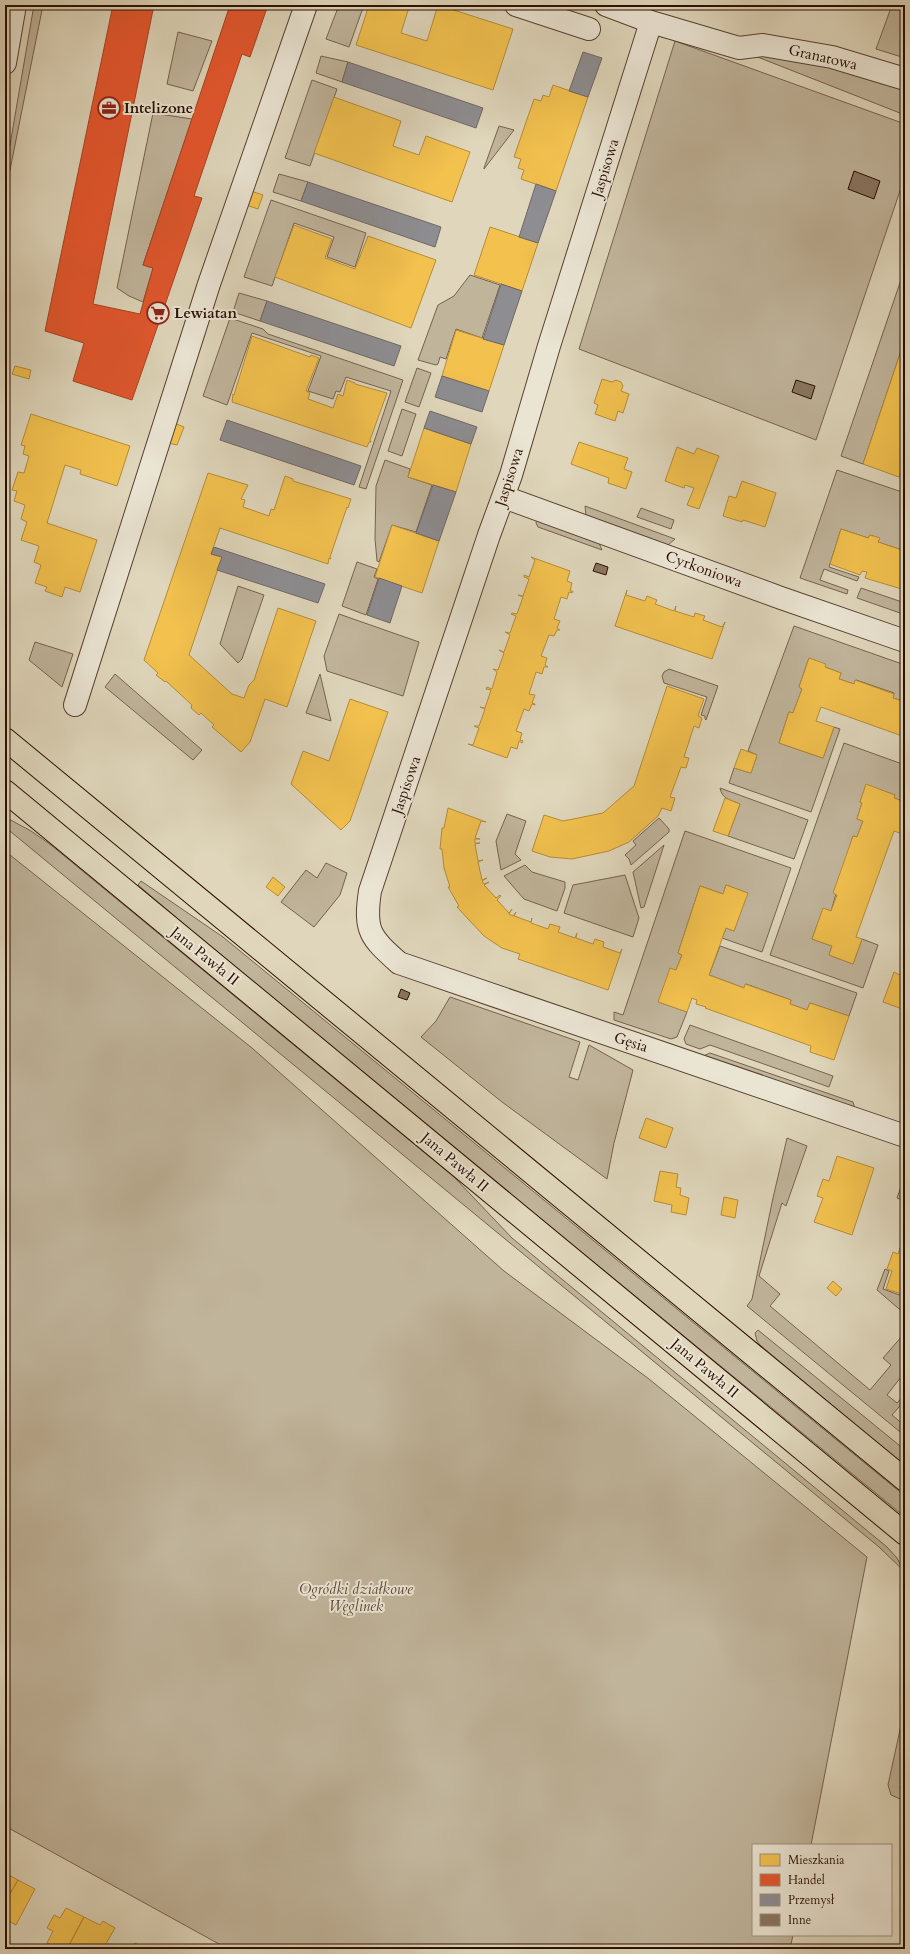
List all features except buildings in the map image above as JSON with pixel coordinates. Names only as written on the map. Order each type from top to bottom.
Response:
[{"type":"main road","points":[[5,739],[905,1480]]},
{"type":"main road","name":"Jana Pawła II","points":[[5,791],[905,1534]]},
{"type":"street","points":[[5,63],[15,5]]},
{"type":"street","points":[[75,706],[209,284],[306,5]]},
{"type":"street","points":[[516,5],[589,29]]},
{"type":"street","points":[[606,5],[651,22]]},
{"type":"street","name":"Granatowa","points":[[651,22],[739,48],[763,45],[832,57],[905,79]]},
{"type":"street","name":"Jaspisowa","points":[[369,931],[367,914],[370,891],[489,536],[504,496],[651,22]]},
{"type":"street","name":"Cyrkoniowa","points":[[504,496],[781,598],[905,640]]},
{"type":"street","name":"Gęsia","points":[[369,931],[380,946],[399,963],[905,1136]]},
{"type":"green space","points":[[34,5],[43,5],[5,195],[6,168]]},
{"type":"green space","points":[[339,5],[364,5],[349,47],[326,39]]},
{"type":"green space","points":[[892,5],[905,5],[905,58],[876,49]]},
{"type":"green space","points":[[178,32],[212,41],[193,91],[167,84]]},
{"type":"green space","points":[[675,41],[905,124],[905,176],[816,440],[579,349]]},
{"type":"green space","points":[[321,56],[348,62],[342,82],[316,73]]},
{"type":"green space","points":[[755,56],[805,57],[905,88],[905,115]]},
{"type":"green space","points":[[312,80],[337,89],[310,166],[285,158]]},
{"type":"green space","points":[[153,113],[192,119],[143,265],[153,268],[143,302],[129,296],[117,288]]},
{"type":"green space","points":[[499,126],[514,130],[484,169],[484,168]]},
{"type":"green space","points":[[279,174],[308,182],[301,201],[273,192]]},
{"type":"green space","points":[[271,200],[366,233],[355,267],[327,257],[334,237],[294,223],[272,286],[244,277]]},
{"type":"green space","points":[[905,268],[905,339],[863,464],[841,456]]},
{"type":"green space","points":[[470,275],[500,285],[482,338],[456,329],[446,359],[440,357],[438,364],[436,365],[418,360],[438,305],[454,296]]},
{"type":"green space","points":[[239,293],[267,301],[260,321],[233,312]]},
{"type":"green space","points":[[230,318],[263,329],[268,334],[403,380],[366,489],[359,487],[391,391],[346,377],[340,392],[336,391],[333,399],[308,391],[321,356],[252,333],[227,405],[203,396]]},
{"type":"green space","points":[[417,368],[431,373],[419,407],[405,402]]},
{"type":"green space","points":[[402,409],[416,414],[402,456],[388,451]]},
{"type":"green space","points":[[385,460],[410,469],[408,477],[432,485],[416,532],[392,525],[379,562],[377,561],[375,539],[376,486]]},
{"type":"green space","points":[[837,470],[905,493],[905,551],[878,542],[879,538],[870,535],[868,538],[841,529],[829,567],[859,577],[857,581],[824,569],[820,580],[848,590],[847,594],[800,578]]},
{"type":"green space","points":[[585,506],[675,539],[668,545],[586,515]]},
{"type":"green space","points":[[641,508],[674,520],[671,529],[637,517]]},
{"type":"green space","points":[[537,518],[598,541],[602,550],[538,527],[536,523]]},
{"type":"green space","points":[[357,562],[377,569],[374,577],[378,579],[366,615],[342,606]]},
{"type":"green space","points":[[238,586],[264,595],[242,659],[238,663],[220,644]]},
{"type":"green space","points":[[861,588],[905,603],[903,614],[857,598]]},
{"type":"green space","points":[[339,614],[419,642],[403,696],[327,671],[324,656]]},
{"type":"green space","points":[[794,626],[905,665],[905,702],[893,698],[894,693],[856,680],[854,684],[839,679],[841,673],[825,667],[809,658],[799,687],[802,689],[793,713],[789,712],[779,743],[823,758],[834,727],[840,729],[811,812],[729,783],[734,768],[751,773],[757,755],[748,751]]},
{"type":"green space","points":[[35,642],[73,654],[62,687],[29,660]]},
{"type":"green space","points":[[669,669],[718,686],[706,720],[705,716],[701,715],[707,697],[664,683],[662,676],[664,672]]},
{"type":"green space","points":[[115,674],[202,750],[193,760],[105,687]]},
{"type":"green space","points":[[320,674],[331,721],[306,713]]},
{"type":"green space","points":[[844,743],[905,765],[905,802],[894,798],[895,795],[866,785],[860,802],[862,803],[857,819],[863,821],[857,837],[853,836],[831,911],[823,909],[812,939],[832,946],[829,955],[853,964],[862,939],[878,945],[863,988],[770,955]]},
{"type":"green space","points":[[720,788],[808,820],[794,859],[728,836],[740,804],[725,797]]},
{"type":"green space","points":[[507,814],[526,821],[515,854],[521,860],[501,870],[496,841]]},
{"type":"green space","points":[[5,817],[31,831],[51,845],[454,1177],[512,1238],[887,1547],[897,1558],[904,1571],[879,1547],[5,827]]},
{"type":"green space","points":[[659,818],[669,829],[669,832],[631,865],[629,859],[625,855],[636,845],[633,841]]},
{"type":"green space","points":[[685,831],[791,868],[762,952],[722,938],[726,928],[734,931],[747,893],[726,885],[723,894],[700,886],[678,953],[682,955],[676,970],[659,1002],[687,1012],[677,1037],[671,1039],[614,1020],[614,1012],[623,1015]]},
{"type":"green space","points":[[664,845],[644,907],[641,908],[633,872]]},
{"type":"green space","name":"Ogródki działkowe Węglinek","points":[[5,851],[252,1048],[504,1271],[649,1379],[867,1557],[811,1844],[752,1844],[752,1936],[793,1936],[790,1949],[228,1949],[5,1826]]},
{"type":"green space","points":[[326,863],[347,873],[340,895],[314,927],[281,902],[306,870],[317,878]]},
{"type":"green space","points":[[525,865],[532,872],[565,882],[565,888],[557,911],[524,899],[504,876]]},
{"type":"green space","points":[[625,875],[639,918],[633,937],[564,913],[573,885]]},
{"type":"green space","points":[[141,881],[223,937],[905,1496],[905,1517],[254,984],[138,885]]},
{"type":"green space","points":[[720,946],[857,993],[849,1016],[810,1003],[807,1010],[790,1004],[791,1000],[746,984],[744,988],[709,975]]},
{"type":"green space","points":[[450,997],[580,1042],[569,1077],[578,1080],[589,1045],[633,1070],[614,1143],[607,1179],[502,1102],[421,1037],[436,1021]]},
{"type":"green space","points":[[690,1025],[833,1076],[829,1087],[710,1045],[700,1049],[686,1044],[684,1039]]},
{"type":"green space","points":[[710,1053],[853,1102],[855,1109],[701,1057]]},
{"type":"green space","points":[[787,1138],[807,1146],[786,1206],[782,1203],[759,1276],[780,1294],[770,1306],[870,1390],[891,1365],[883,1358],[903,1335],[905,1336],[905,1372],[887,1395],[897,1403],[905,1394],[905,1400],[892,1415],[905,1426],[905,1436],[747,1306],[752,1299]]},
{"type":"green space","points":[[905,1175],[905,1201],[897,1198]]},
{"type":"green space","points":[[885,1269],[889,1271],[883,1289],[905,1297],[905,1314],[877,1290]]},
{"type":"green space","points":[[758,1330],[905,1450],[905,1466],[760,1345],[757,1341],[755,1333]]},
{"type":"green space","points":[[905,1707],[905,1763],[900,1788],[905,1789],[905,1801],[891,1795],[888,1785]]},
{"type":"place","name":"Intelizone","points":[[109,108]]},
{"type":"place","name":"Lewiatan","points":[[158,313]]}]
